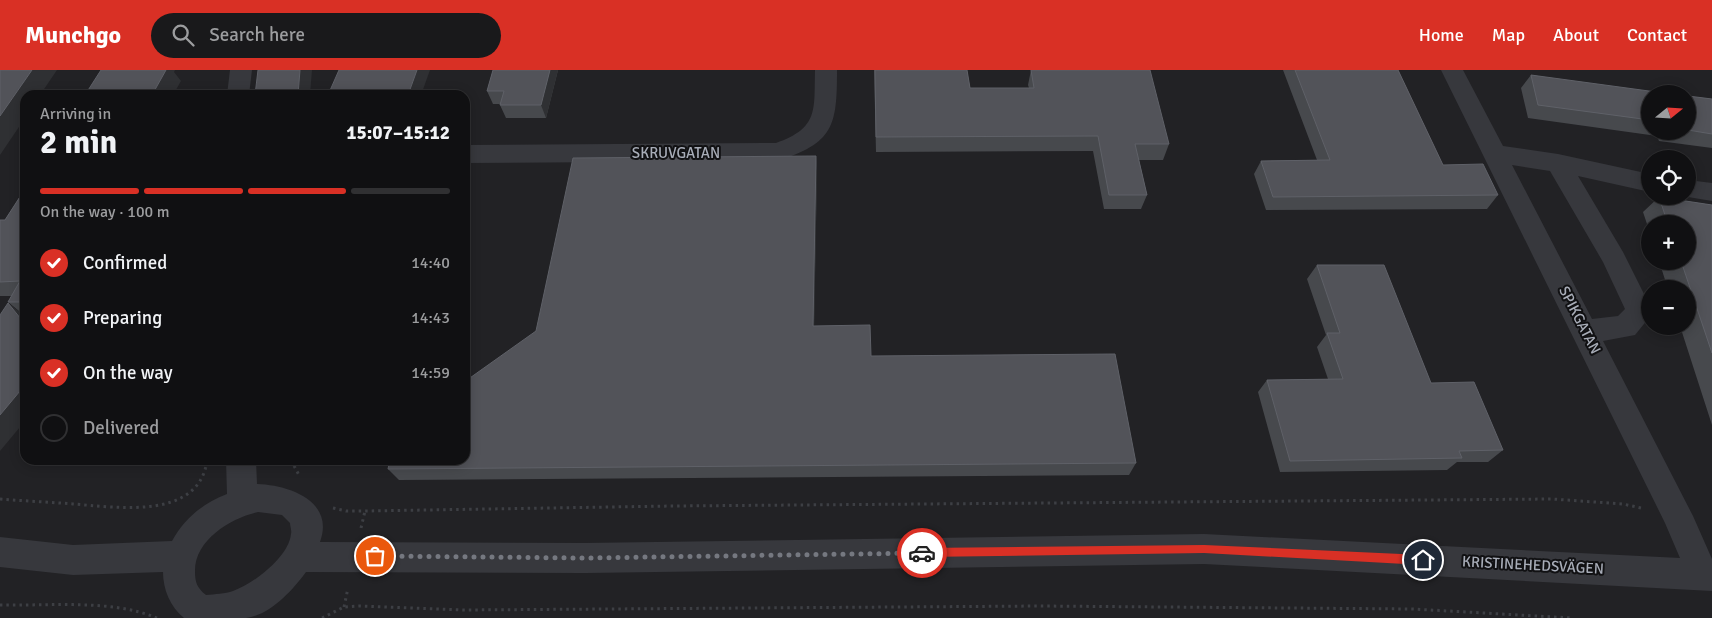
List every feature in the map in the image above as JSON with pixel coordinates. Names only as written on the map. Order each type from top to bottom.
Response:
[{"type":"street","points":[[239,90],[241,70]]},
{"type":"street","name":"SKRUVGATAN","points":[[470,154],[777,152],[811,138],[825,117],[826,70]]},
{"type":"street","name":"SPIKGATAN","points":[[1452,70],[1586,330],[1707,574]]},
{"type":"street","points":[[1495,154],[1558,163],[1641,181]]},
{"type":"street","points":[[1558,163],[1614,259],[1639,311],[1625,327],[1586,330]]},
{"type":"street","points":[[1696,190],[1712,192]]},
{"type":"street","points":[[241,465],[242,501]]},
{"type":"street","points":[[274,498],[288,502],[298,510],[305,520],[308,534],[304,557],[295,574],[282,589],[264,602],[245,614],[217,614],[194,606],[184,595],[179,581],[182,556],[196,533],[211,518],[242,501],[274,498]]},
{"type":"street","name":"KRISTINEHEDSVÄGEN","points":[[304,557],[585,558],[1204,549],[1707,574]]},
{"type":"street","points":[[0,552],[74,560],[182,556]]},
{"type":"path","points":[[0,499],[131,508],[154,506],[176,500],[193,489],[204,476],[206,465]]},
{"type":"path","points":[[294,465],[305,484]]},
{"type":"path","points":[[328,506],[346,511],[365,511],[672,506],[1552,499],[1623,504],[1678,516]]},
{"type":"path","points":[[0,606],[126,608],[150,613],[157,618]]},
{"type":"path","points":[[322,618],[344,607],[359,606],[463,610],[1049,606],[1413,609],[1572,618]]},
{"type":"shaded area","points":[[0,70],[1712,70],[1712,618],[0,618]]},
{"type":"building","points":[[0,70],[32,70],[0,116]]},
{"type":"building","points":[[101,70],[166,70],[155,90],[88,90]]},
{"type":"building","points":[[258,70],[300,70],[298,90],[256,90]]},
{"type":"building","points":[[339,70],[417,70],[410,90],[330,90]]},
{"type":"building","points":[[493,70],[550,70],[541,105],[500,105],[504,91],[487,91]]},
{"type":"building","points":[[875,70],[967,70],[970,88],[1034,88],[1031,70],[1150,70],[1169,144],[1135,144],[1147,195],[1109,195],[1098,136],[876,137]]},
{"type":"building","points":[[1295,70],[1398,70],[1443,165],[1483,164],[1498,195],[1273,197],[1261,161],[1330,160]]},
{"type":"building","points":[[1531,75],[1641,90],[1641,119],[1538,105]]},
{"type":"building","points":[[1696,97],[1712,99],[1712,134],[1696,131]]},
{"type":"building","points":[[816,156],[813,326],[870,325],[871,356],[1115,354],[1136,463],[388,469],[389,465],[470,465],[470,378],[536,331],[573,158]]},
{"type":"building","points":[[20,197],[20,281],[0,282],[0,220],[5,220]]},
{"type":"building","points":[[1696,203],[1712,205],[1712,353],[1696,306],[1696,280],[1687,280],[1684,270],[1696,270],[1696,215],[1665,215],[1662,205],[1696,205]]},
{"type":"building","points":[[1317,265],[1384,265],[1431,383],[1474,382],[1503,450],[1459,451],[1462,458],[1290,461],[1267,380],[1343,379],[1327,333],[1340,333]]},
{"type":"building","points":[[20,281],[20,302],[8,302]]},
{"type":"building","points":[[8,303],[20,318],[20,391],[0,415],[0,315]]},
{"type":"way so far","points":[[375,556],[585,558],[922,553]]},
{"type":"route","points":[[922,553],[1204,549],[1423,560]]}]
